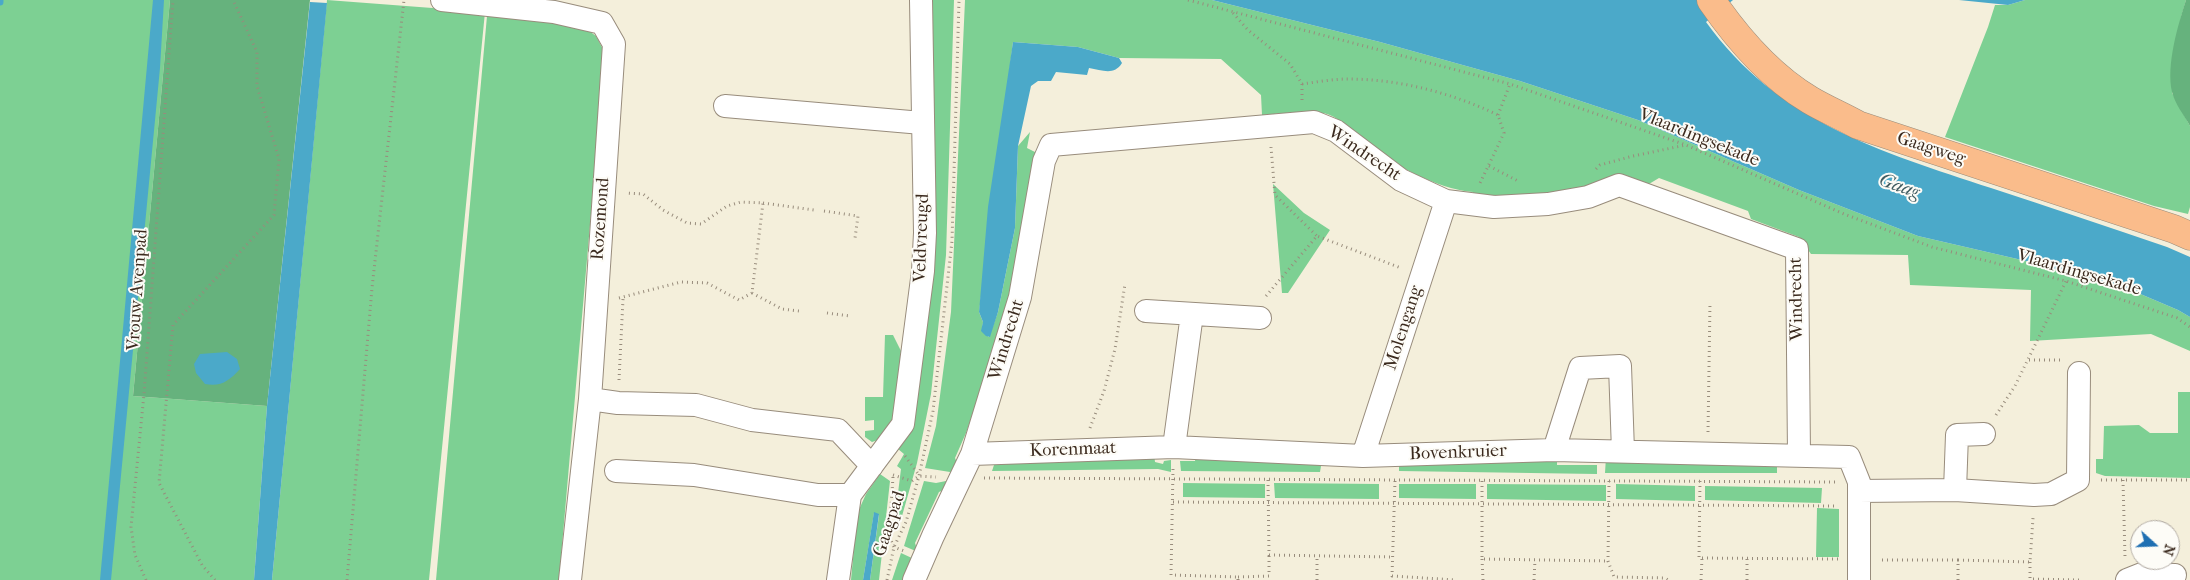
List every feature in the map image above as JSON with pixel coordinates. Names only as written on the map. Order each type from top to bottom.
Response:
[{"type":"main road","name":"Gaagweg","points":[[1711,0],[1728,25],[1780,79],[1810,100],[1858,124],[2190,236]]},
{"type":"street","name":"Rozemond","points":[[442,0],[554,12],[602,23],[614,44],[595,296],[590,400],[570,580]]},
{"type":"street","name":"Veldvreugd","points":[[838,580],[850,495],[903,424],[923,271],[925,233],[921,0]]},
{"type":"street","points":[[725,106],[922,123]]},
{"type":"street","name":"Windrecht","points":[[914,580],[972,454],[1020,297],[1044,161],[1051,145],[1314,122],[1336,131],[1401,180],[1446,201],[1494,207],[1548,204],[1588,197],[1620,185],[1797,249],[1799,455]]},
{"type":"street","name":"Molengang","points":[[1363,456],[1446,201]]},
{"type":"street","points":[[1146,311],[1260,318]]},
{"type":"street","points":[[1174,447],[1192,314]]},
{"type":"street","points":[[1554,450],[1580,368],[1620,366],[1623,451]]},
{"type":"street","points":[[1859,493],[1955,490],[2051,494],[2078,480],[2079,373]]},
{"type":"street","points":[[590,400],[618,403],[696,405],[752,420],[838,430],[872,466]]},
{"type":"street","points":[[1955,490],[1957,435],[1984,434]]},
{"type":"street","name":"Korenmaat","points":[[972,454],[1174,447],[1363,456]]},
{"type":"street","name":"Bovenkruier","points":[[1363,456],[1554,450],[1799,455]]},
{"type":"street","points":[[1799,455],[1849,458],[1859,493],[1859,570]]},
{"type":"street","points":[[616,471],[694,475],[818,494],[850,495]]},
{"type":"street","points":[[2126,570],[2142,574],[2175,575]]},
{"type":"path","name":"Vrouw Avenpad","points":[[146,580],[135,555],[131,528],[144,394],[173,0]]},
{"type":"path","points":[[215,580],[202,565],[159,483],[173,325],[274,215],[279,159],[257,86],[257,52],[232,0]]},
{"type":"path","points":[[347,580],[372,288],[404,0]]},
{"type":"path","name":"Vlaardingsekade","points":[[1188,0],[1510,84],[1686,145],[1844,214],[1932,246],[2066,281],[2177,318],[2190,327]]},
{"type":"path","points":[[1233,12],[1248,30],[1290,64],[1302,84],[1302,122]]},
{"type":"path","points":[[1302,84],[1346,79],[1388,80],[1469,101],[1498,115]]},
{"type":"path","points":[[1470,204],[1504,133],[1498,115],[1510,84]]},
{"type":"path","points":[[1269,125],[1275,195],[1317,236],[1421,276]]},
{"type":"path","points":[[1593,172],[1600,165],[1624,158],[1686,145]]},
{"type":"path","points":[[1489,166],[1521,183]]},
{"type":"path","points":[[603,190],[643,194],[663,210],[687,223],[701,224],[727,206],[741,202],[814,210]]},
{"type":"path","points":[[752,293],[763,203]]},
{"type":"path","points":[[824,211],[858,216],[855,238]]},
{"type":"path","points":[[1260,318],[1264,299],[1317,236]]},
{"type":"path","points":[[1984,434],[2015,386],[2066,281]]},
{"type":"path","points":[[595,296],[623,299],[681,282],[707,283],[739,300],[752,293]]},
{"type":"path","points":[[1082,450],[1104,391],[1115,349],[1124,284]]},
{"type":"path","points":[[752,293],[782,309],[799,310]]},
{"type":"path","points":[[618,403],[623,299]]},
{"type":"path","points":[[1708,453],[1710,302]]},
{"type":"path","points":[[826,314],[850,316]]},
{"type":"path","points":[[872,466],[893,475],[889,536],[894,547]]},
{"type":"path","points":[[1171,580],[1173,470]]},
{"type":"path","name":"Gaagpad","points":[[887,580],[894,547],[906,522],[919,476],[912,481],[893,475]]},
{"type":"path","points":[[960,479],[1174,478],[1395,482],[1700,481],[1859,493]]},
{"type":"path","points":[[1171,575],[1238,578],[1269,576],[1268,480]]},
{"type":"path","points":[[2078,480],[2190,480]]},
{"type":"path","points":[[2123,480],[2126,570]]},
{"type":"path","points":[[1482,481],[1483,580]]},
{"type":"path","points":[[1609,481],[1608,561],[1614,577],[1665,578],[1668,580]]},
{"type":"path","points":[[1700,481],[1699,558],[1747,558],[1859,570],[1958,560],[2030,562]]},
{"type":"path","points":[[1395,482],[1392,576],[1456,580]]},
{"type":"path","points":[[1173,502],[1700,504],[1859,493]]},
{"type":"path","points":[[2034,494],[2030,580],[2080,580]]},
{"type":"path","points":[[1269,555],[1393,557]]},
{"type":"path","points":[[1317,556],[1317,580]]},
{"type":"path","points":[[1701,580],[1702,558]]},
{"type":"path","points":[[1747,558],[1747,580]]},
{"type":"path","points":[[1482,559],[1608,561]]},
{"type":"path","points":[[1534,580],[1535,560]]},
{"type":"path","points":[[1958,560],[1958,580]]},
{"type":"green space","points":[[0,0],[170,0],[133,396],[267,406],[254,580],[0,580]]},
{"type":"green space","points":[[170,0],[310,0],[267,406],[133,396]]},
{"type":"green space","points":[[327,0],[485,12],[429,580],[272,580]]},
{"type":"green space","points":[[926,0],[954,0],[946,255],[931,394],[917,463],[902,516],[893,533],[901,469],[897,466],[904,454],[898,449],[912,422]]},
{"type":"green space","points":[[965,0],[1212,0],[1380,42],[1520,81],[1638,120],[1799,190],[1918,236],[2026,261],[2131,290],[2190,317],[2190,351],[2151,334],[2030,341],[2031,290],[1910,285],[1908,255],[1811,254],[1799,237],[1751,219],[1748,211],[1659,178],[1649,184],[1625,175],[1530,199],[1472,195],[1473,192],[1444,186],[1413,173],[1359,140],[1338,119],[1327,114],[1309,112],[1262,115],[1261,95],[1221,59],[1119,58],[1078,47],[1013,42],[979,312],[983,322],[982,331],[989,337],[998,312],[1015,228],[1018,146],[1030,132],[1027,148],[1037,153],[1015,288],[966,433],[955,458],[958,465],[954,474],[925,468],[936,426],[951,312]]},
{"type":"green space","points":[[2025,0],[2186,0],[2181,17],[2172,93],[2190,126],[2190,207],[2188,214],[2154,206],[1945,137],[1995,5],[2008,5]]},
{"type":"green space","points":[[2186,0],[2190,0],[2190,126],[2175,101],[2171,81],[2174,45]]},
{"type":"green space","points":[[487,16],[582,26],[596,36],[605,53],[559,580],[436,580]]},
{"type":"green space","points":[[1273,184],[1304,213],[1330,230],[1288,293],[1282,293]]},
{"type":"green space","points":[[885,335],[893,335],[901,351],[894,418],[878,440],[872,442],[865,437],[865,431],[874,430],[874,420],[865,421],[865,397],[883,397]]},
{"type":"green space","points":[[2178,392],[2190,392],[2190,478],[2105,476],[2096,473],[2096,459],[2103,459],[2104,426],[2139,425],[2150,433],[2178,433]]},
{"type":"green space","points":[[1154,454],[1155,462],[1163,464],[1164,461],[1171,460],[1171,472],[1158,469],[992,471],[995,462]]},
{"type":"green space","points":[[1196,455],[1352,466],[1321,466],[1320,472],[1181,471],[1180,461],[1195,461]]},
{"type":"green space","points":[[1606,457],[1777,465],[1777,473],[1605,473]]},
{"type":"green space","points":[[1557,458],[1557,465],[1597,465],[1597,474],[1399,471],[1399,464]]},
{"type":"green space","points":[[880,474],[890,481],[879,580],[870,580],[879,515],[874,513],[863,580],[851,580],[857,514],[866,494]]},
{"type":"green space","points":[[951,480],[948,488],[939,492],[915,543],[918,552],[904,546],[924,481],[936,483]]},
{"type":"green space","points":[[1183,483],[1265,484],[1265,498],[1183,497]]},
{"type":"green space","points":[[1274,483],[1379,484],[1379,499],[1275,498]]},
{"type":"green space","points":[[1399,484],[1476,484],[1476,499],[1399,498]]},
{"type":"green space","points":[[1487,484],[1606,485],[1606,501],[1487,499]]},
{"type":"green space","points":[[1616,484],[1695,486],[1695,501],[1616,499]]},
{"type":"green space","points":[[1705,486],[1822,488],[1821,503],[1705,500]]},
{"type":"green space","points":[[1817,508],[1839,509],[1839,557],[1816,557]]},
{"type":"green space","points":[[901,553],[914,559],[906,580],[892,580]]},
{"type":"water","points":[[153,0],[164,0],[160,68],[111,580],[100,580]]},
{"type":"water","name":"Gaag","points":[[1212,0],[1733,0],[1706,22],[1734,56],[1765,85],[1798,109],[1834,129],[1910,161],[2167,247],[2190,257],[2190,317],[2131,290],[2026,261],[1918,236],[1799,190],[1638,120],[1520,81],[1380,42]]},
{"type":"water","points":[[1959,0],[2025,0],[2008,5]]},
{"type":"water","points":[[310,2],[327,3],[272,580],[254,580],[267,406]]},
{"type":"water","points":[[1013,42],[1078,47],[1119,58],[1122,63],[1115,70],[1111,71],[1089,68],[1087,75],[1056,72],[1051,81],[1038,81],[1031,86],[1018,146],[1015,228],[998,312],[990,337],[981,331],[983,322],[979,312],[988,207]]},
{"type":"water","points":[[227,352],[237,359],[240,369],[232,377],[220,384],[205,384],[196,373],[194,364],[200,354]]},
{"type":"water","points":[[874,512],[879,514],[870,580],[863,580]]}]
